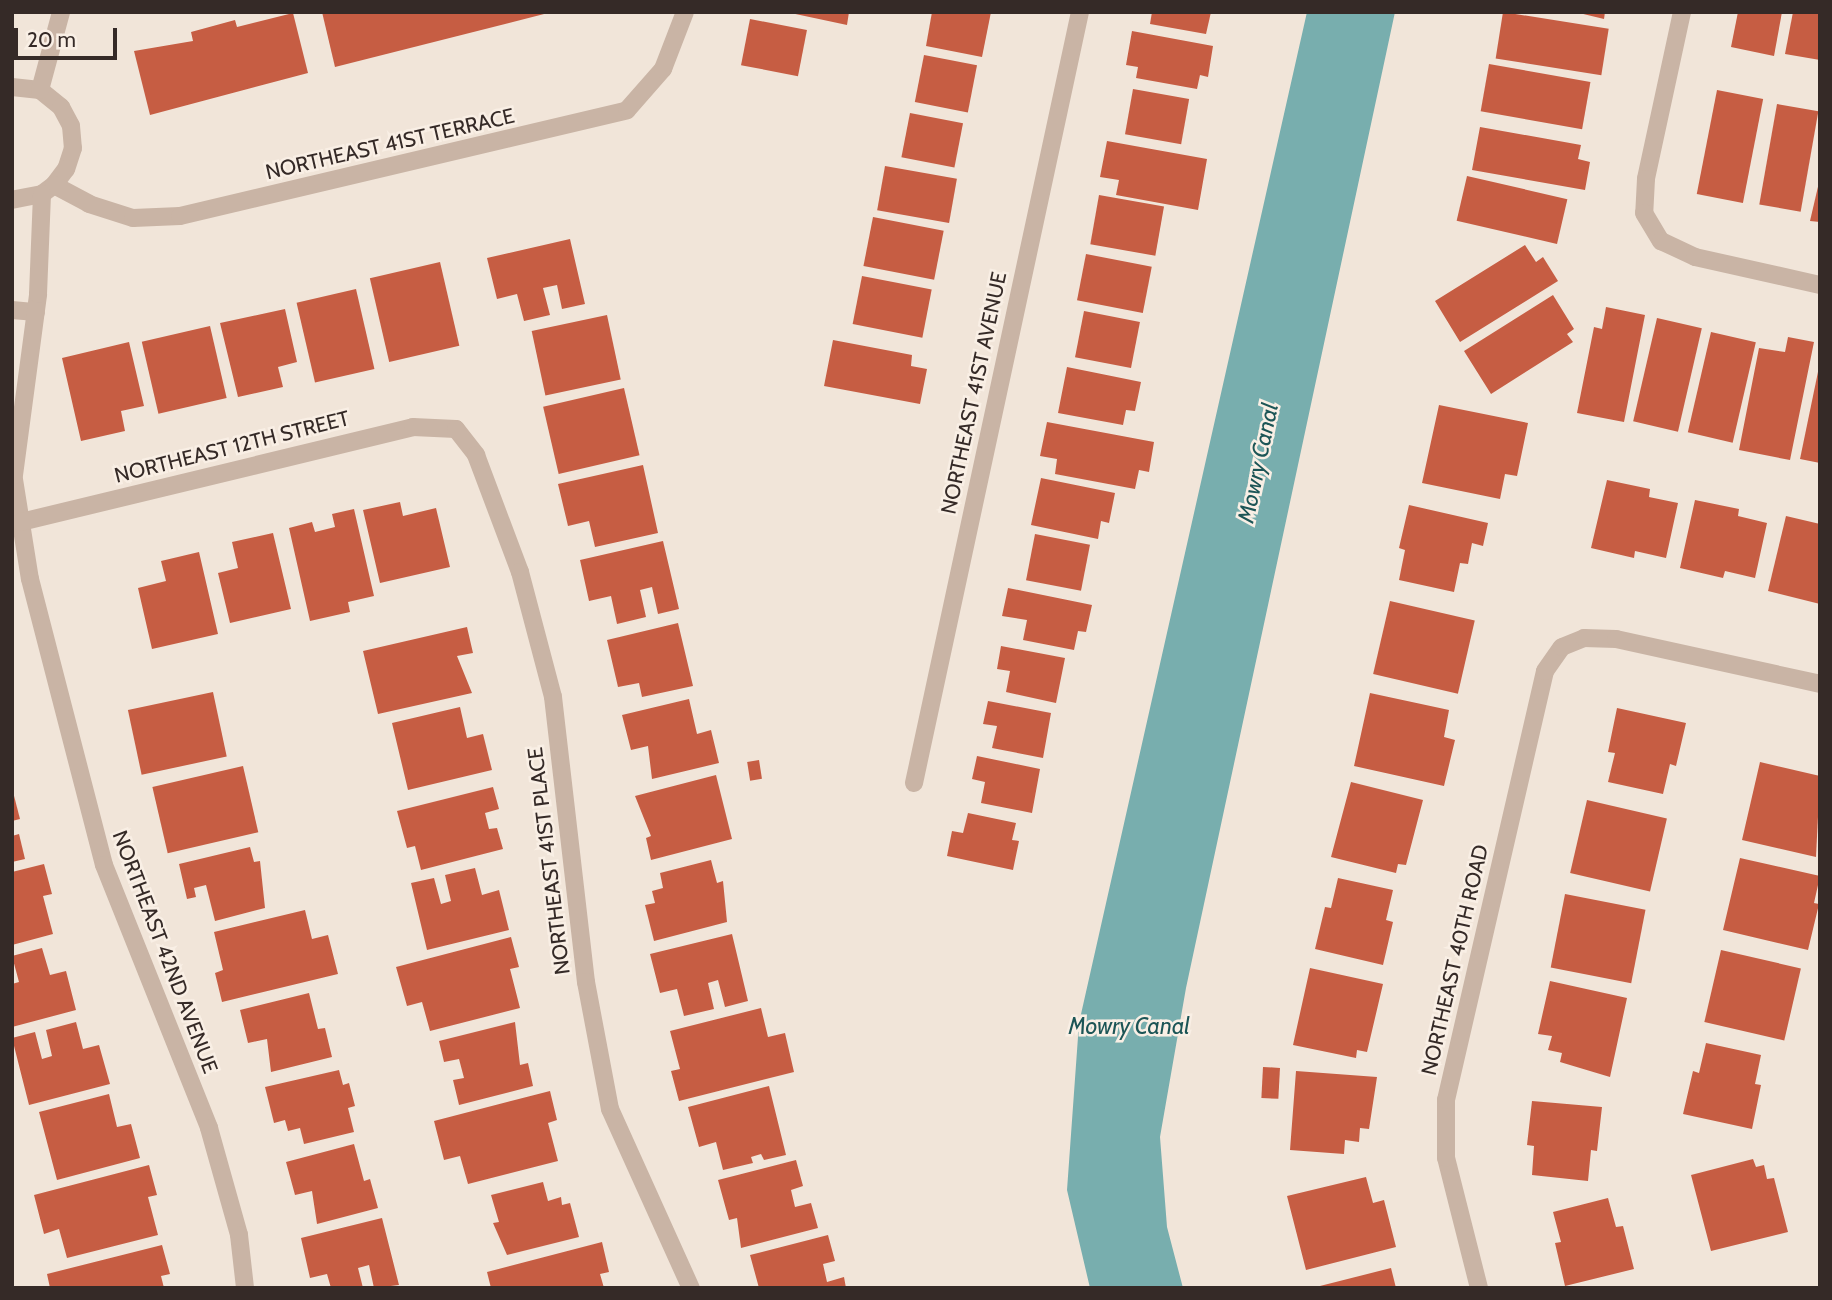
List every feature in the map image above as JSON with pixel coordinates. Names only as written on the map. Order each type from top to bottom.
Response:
[{"type":"street","points":[[40,90],[61,12]]},
{"type":"street","name":"NORTHEAST 41ST TERRACE","points":[[48,189],[133,218],[180,216],[627,110],[663,69],[685,12]]},
{"type":"street","name":"NORTHEAST 41ST AVENUE","points":[[914,783],[1080,12]]},
{"type":"street","points":[[1682,12],[1646,179],[1644,213],[1661,241],[1695,257],[1820,285]]},
{"type":"street","points":[[12,86],[40,90],[61,107],[71,126],[73,148],[66,169],[48,189],[12,200]]},
{"type":"street","name":"NORTHEAST 42ND AVENUE","points":[[48,189],[36,312],[13,471],[30,579],[104,865],[209,1128],[239,1235],[245,1288]]},
{"type":"street","points":[[12,310],[36,312]]},
{"type":"street","name":"NORTHEAST 12TH STREET","points":[[21,523],[413,427],[456,429]]},
{"type":"street","name":"NORTHEAST 41ST PLACE","points":[[456,429],[476,455],[520,572],[553,697],[586,982],[610,1110],[691,1288]]},
{"type":"street","name":"NORTHEAST 40TH ROAD","points":[[1479,1288],[1446,1158],[1446,1100],[1545,671],[1562,647],[1584,638],[1616,639],[1820,684]]},
{"type":"water","name":"Mowry Canal","points":[[1307,12],[1395,12],[1186,988],[1160,1137],[1167,1227],[1183,1288],[1090,1288],[1067,1190],[1079,1023]]},
{"type":"building","points":[[322,12],[547,12],[548,13],[335,67]]},
{"type":"building","points":[[786,12],[849,12],[847,25]]},
{"type":"building","points":[[932,12],[991,12],[982,57],[926,46]]},
{"type":"building","points":[[1152,12],[1211,12],[1206,34],[1150,24]]},
{"type":"building","points":[[1503,12],[1609,29],[1601,75],[1496,58]]},
{"type":"building","points":[[1575,12],[1605,12],[1604,19]]},
{"type":"building","points":[[1738,12],[1782,12],[1774,56],[1731,47]]},
{"type":"building","points":[[1793,12],[1820,12],[1820,60],[1785,54]]},
{"type":"building","points":[[293,13],[308,73],[150,115],[134,51],[193,41],[191,32],[235,20],[237,27]]},
{"type":"building","points":[[750,19],[807,30],[798,76],[741,65]]},
{"type":"building","points":[[1132,31],[1213,46],[1208,77],[1200,75],[1197,89],[1136,78],[1138,67],[1126,65]]},
{"type":"building","points":[[924,55],[977,65],[968,112],[915,102]]},
{"type":"building","points":[[1489,64],[1590,82],[1582,129],[1481,111]]},
{"type":"building","points":[[1133,89],[1189,99],[1181,144],[1125,134]]},
{"type":"building","points":[[1717,90],[1763,99],[1743,203],[1697,194]]},
{"type":"building","points":[[1777,104],[1818,111],[1801,212],[1759,204]]},
{"type":"building","points":[[910,113],[963,123],[954,167],[901,157]]},
{"type":"building","points":[[1480,127],[1581,145],[1578,159],[1590,162],[1585,190],[1472,170]]},
{"type":"building","points":[[1107,141],[1207,159],[1198,210],[1116,195],[1119,180],[1100,177]]},
{"type":"building","points":[[885,166],[957,179],[949,223],[877,210]]},
{"type":"building","points":[[1467,176],[1567,199],[1557,244],[1457,221]]},
{"type":"building","points":[[1820,178],[1820,222],[1810,221]]},
{"type":"building","points":[[1099,195],[1164,206],[1155,256],[1090,244]]},
{"type":"building","points":[[873,217],[944,231],[934,280],[863,266]]},
{"type":"building","points":[[570,239],[585,304],[562,309],[557,285],[543,288],[550,315],[524,321],[517,294],[497,299],[487,258]]},
{"type":"building","points":[[1525,245],[1536,262],[1543,257],[1558,281],[1460,342],[1435,301]]},
{"type":"building","points":[[1086,254],[1152,267],[1143,313],[1077,300]]},
{"type":"building","points":[[440,262],[459,346],[389,362],[370,278]]},
{"type":"building","points":[[862,276],[932,290],[922,338],[853,324]]},
{"type":"building","points":[[356,289],[374,369],[315,383],[297,303]]},
{"type":"building","points":[[1553,295],[1574,329],[1567,334],[1573,342],[1491,394],[1464,351]]},
{"type":"building","points":[[1606,307],[1645,315],[1624,422],[1577,413],[1594,327],[1602,329]]},
{"type":"building","points":[[285,309],[297,362],[278,367],[283,387],[238,397],[220,323]]},
{"type":"building","points":[[1084,311],[1140,322],[1131,368],[1075,357]]},
{"type":"building","points":[[607,315],[621,380],[545,396],[532,331]]},
{"type":"building","points":[[1657,318],[1702,328],[1678,432],[1633,421]]},
{"type":"building","points":[[210,326],[227,398],[158,414],[142,342]]},
{"type":"building","points":[[1711,332],[1756,342],[1733,443],[1688,432]]},
{"type":"building","points":[[1788,337],[1814,342],[1790,460],[1739,450],[1759,348],[1785,352]]},
{"type":"building","points":[[833,340],[912,355],[911,366],[927,369],[920,404],[824,386]]},
{"type":"building","points":[[129,342],[144,406],[121,411],[125,431],[81,441],[62,358]]},
{"type":"building","points":[[1067,367],[1141,382],[1135,411],[1126,410],[1123,425],[1058,413]]},
{"type":"building","points":[[1820,367],[1820,463],[1800,459]]},
{"type":"building","points":[[624,388],[640,455],[559,474],[543,407]]},
{"type":"building","points":[[1439,405],[1528,423],[1517,476],[1505,474],[1500,499],[1422,483]]},
{"type":"building","points":[[1047,422],[1154,442],[1149,472],[1139,470],[1135,489],[1055,474],[1057,459],[1040,456]]},
{"type":"building","points":[[643,465],[658,533],[595,547],[589,521],[568,526],[558,484]]},
{"type":"building","points":[[1041,478],[1115,493],[1109,523],[1101,521],[1098,539],[1031,525]]},
{"type":"building","points":[[1607,480],[1650,489],[1649,497],[1678,503],[1666,558],[1635,551],[1634,558],[1591,548]]},
{"type":"building","points":[[1695,500],[1739,509],[1738,516],[1767,523],[1755,578],[1725,571],[1723,578],[1680,568]]},
{"type":"building","points":[[400,502],[403,516],[436,508],[450,567],[380,583],[363,510]]},
{"type":"building","points":[[1409,505],[1488,523],[1483,546],[1472,543],[1468,564],[1460,563],[1454,592],[1399,580],[1405,550],[1399,548]]},
{"type":"building","points":[[354,509],[374,596],[348,602],[350,612],[310,621],[289,528],[312,522],[315,532],[335,527],[332,514]]},
{"type":"building","points":[[1786,516],[1820,524],[1820,604],[1768,591]]},
{"type":"building","points":[[273,533],[291,609],[230,623],[218,573],[238,568],[232,542]]},
{"type":"building","points":[[1035,534],[1090,545],[1081,591],[1026,580]]},
{"type":"building","points":[[663,541],[679,609],[658,614],[652,587],[640,590],[646,617],[617,624],[611,596],[589,601],[580,560]]},
{"type":"building","points":[[199,552],[218,634],[152,649],[138,588],[166,581],[161,561]]},
{"type":"building","points":[[1008,588],[1092,605],[1086,632],[1078,631],[1074,650],[1023,640],[1027,620],[1002,616]]},
{"type":"building","points":[[1390,601],[1475,621],[1458,694],[1373,674]]},
{"type":"building","points":[[678,623],[693,686],[642,697],[639,683],[618,687],[607,640]]},
{"type":"building","points":[[467,627],[473,653],[457,656],[472,693],[378,714],[363,651]]},
{"type":"building","points":[[1001,646],[1065,658],[1056,703],[1006,692],[1010,671],[997,669]]},
{"type":"building","points":[[213,692],[227,757],[142,775],[128,710]]},
{"type":"building","points":[[1370,693],[1449,710],[1444,737],[1455,740],[1444,786],[1354,766]]},
{"type":"building","points":[[689,699],[697,734],[711,730],[719,763],[652,779],[648,746],[631,750],[622,715]]},
{"type":"building","points":[[988,701],[1051,713],[1043,758],[992,748],[997,726],[983,724]]},
{"type":"building","points":[[460,707],[467,738],[483,734],[492,770],[408,790],[392,723]]},
{"type":"building","points":[[1617,708],[1686,723],[1676,766],[1670,764],[1663,794],[1608,782],[1615,753],[1608,752]]},
{"type":"building","points":[[977,756],[1040,769],[1032,813],[981,803],[985,782],[972,779]]},
{"type":"building","points":[[759,760],[762,779],[750,781],[747,762]]},
{"type":"building","points":[[1760,762],[1820,776],[1816,857],[1742,840]]},
{"type":"building","points":[[243,766],[258,832],[168,853],[152,787]]},
{"type":"building","points":[[716,775],[732,839],[651,860],[646,838],[651,836],[635,796]]},
{"type":"building","points":[[1351,782],[1423,800],[1406,865],[1398,864],[1396,873],[1331,857]]},
{"type":"building","points":[[493,787],[499,809],[485,813],[489,829],[497,828],[503,849],[421,870],[415,846],[407,848],[397,811]]},
{"type":"building","points":[[12,788],[20,819],[12,821]]},
{"type":"building","points":[[1587,800],[1667,818],[1650,892],[1570,873]]},
{"type":"building","points":[[968,813],[1016,823],[1012,840],[1019,841],[1013,870],[947,856],[952,831],[963,833]]},
{"type":"building","points":[[19,834],[25,859],[12,862],[12,836]]},
{"type":"building","points":[[250,847],[254,862],[260,861],[265,908],[215,921],[206,885],[194,888],[196,897],[187,899],[179,864]]},
{"type":"building","points":[[1740,858],[1820,876],[1814,903],[1819,904],[1808,950],[1723,930]]},
{"type":"building","points":[[711,860],[717,883],[723,881],[727,922],[654,941],[645,905],[655,903],[652,891],[663,888],[660,873]]},
{"type":"building","points":[[44,864],[52,894],[43,896],[53,934],[12,945],[12,872]]},
{"type":"building","points":[[475,868],[482,895],[499,890],[509,930],[427,950],[411,883],[434,878],[441,904],[451,901],[445,875]]},
{"type":"building","points":[[1338,878],[1393,890],[1386,920],[1393,922],[1383,965],[1315,949],[1325,907],[1331,908]]},
{"type":"building","points":[[1565,894],[1645,910],[1631,983],[1551,968]]},
{"type":"building","points":[[305,910],[312,939],[328,935],[338,974],[222,1002],[215,973],[223,970],[214,932]]},
{"type":"building","points":[[732,934],[748,1001],[725,1007],[718,980],[708,983],[714,1009],[684,1016],[677,989],[660,993],[650,954]]},
{"type":"building","points":[[511,937],[519,967],[510,969],[520,1008],[430,1031],[422,1002],[407,1006],[396,967]]},
{"type":"building","points":[[42,948],[50,975],[66,971],[76,1010],[12,1027],[12,984],[19,982],[12,956]]},
{"type":"building","points":[[1721,950],[1801,968],[1784,1041],[1704,1022]]},
{"type":"building","points":[[1310,968],[1383,984],[1367,1052],[1357,1050],[1356,1058],[1293,1045]]},
{"type":"building","points":[[1550,981],[1627,998],[1610,1077],[1560,1062],[1562,1053],[1548,1050],[1552,1036],[1538,1034]]},
{"type":"building","points":[[309,993],[318,1029],[325,1028],[332,1057],[271,1072],[267,1039],[248,1043],[240,1010]]},
{"type":"building","points":[[761,1008],[768,1037],[785,1033],[794,1072],[679,1101],[671,1071],[680,1069],[670,1031]]},
{"type":"building","points":[[76,1022],[83,1049],[99,1045],[110,1084],[29,1105],[12,1038],[35,1032],[42,1059],[52,1056],[46,1030]]},
{"type":"building","points":[[515,1022],[520,1065],[528,1063],[533,1086],[459,1105],[453,1080],[464,1078],[459,1059],[444,1062],[439,1041]]},
{"type":"building","points":[[1706,1043],[1761,1055],[1755,1084],[1761,1085],[1752,1129],[1683,1114],[1693,1071],[1699,1073]]},
{"type":"building","points":[[1263,1067],[1280,1068],[1278,1099],[1261,1098]]},
{"type":"building","points":[[339,1070],[343,1085],[349,1083],[355,1106],[348,1108],[354,1132],[304,1144],[300,1128],[288,1131],[285,1120],[274,1123],[265,1087]]},
{"type":"building","points":[[1296,1071],[1377,1077],[1369,1129],[1360,1128],[1359,1142],[1345,1140],[1344,1154],[1290,1150]]},
{"type":"building","points":[[769,1086],[786,1155],[764,1160],[761,1154],[751,1157],[753,1163],[723,1170],[716,1142],[699,1147],[688,1107]]},
{"type":"building","points":[[550,1091],[557,1120],[548,1123],[558,1161],[468,1184],[460,1156],[444,1160],[434,1121]]},
{"type":"building","points":[[109,1094],[117,1127],[131,1124],[140,1158],[57,1180],[39,1112]]},
{"type":"building","points":[[1532,1101],[1602,1107],[1597,1151],[1591,1150],[1588,1181],[1532,1175],[1534,1146],[1527,1145]]},
{"type":"building","points":[[354,1144],[364,1181],[370,1179],[378,1208],[317,1224],[312,1191],[295,1195],[286,1162]]},
{"type":"building","points":[[1753,1159],[1756,1167],[1764,1165],[1767,1179],[1774,1178],[1788,1232],[1711,1251],[1691,1175]]},
{"type":"building","points":[[796,1160],[803,1186],[791,1190],[795,1207],[811,1203],[818,1228],[741,1248],[737,1218],[729,1220],[718,1180]]},
{"type":"building","points":[[149,1165],[157,1195],[148,1197],[158,1235],[67,1258],[59,1229],[44,1234],[34,1195]]},
{"type":"building","points":[[1366,1177],[1373,1203],[1384,1200],[1396,1247],[1306,1270],[1287,1196]]},
{"type":"building","points":[[543,1182],[548,1201],[561,1197],[562,1205],[570,1203],[579,1237],[507,1255],[493,1223],[499,1222],[491,1195]]},
{"type":"building","points":[[1608,1198],[1616,1227],[1623,1226],[1634,1269],[1565,1286],[1555,1243],[1561,1242],[1553,1212]]},
{"type":"building","points":[[382,1218],[399,1285],[374,1288],[369,1265],[358,1268],[363,1288],[331,1288],[327,1274],[310,1278],[301,1238]]},
{"type":"building","points":[[828,1235],[835,1261],[823,1264],[827,1282],[844,1277],[846,1288],[759,1288],[750,1255]]},
{"type":"building","points":[[602,1242],[609,1272],[600,1274],[604,1288],[491,1288],[487,1272]]},
{"type":"building","points":[[162,1245],[170,1274],[161,1276],[164,1288],[50,1288],[47,1274]]},
{"type":"building","points":[[1391,1268],[1396,1288],[1316,1288],[1316,1287]]}]
